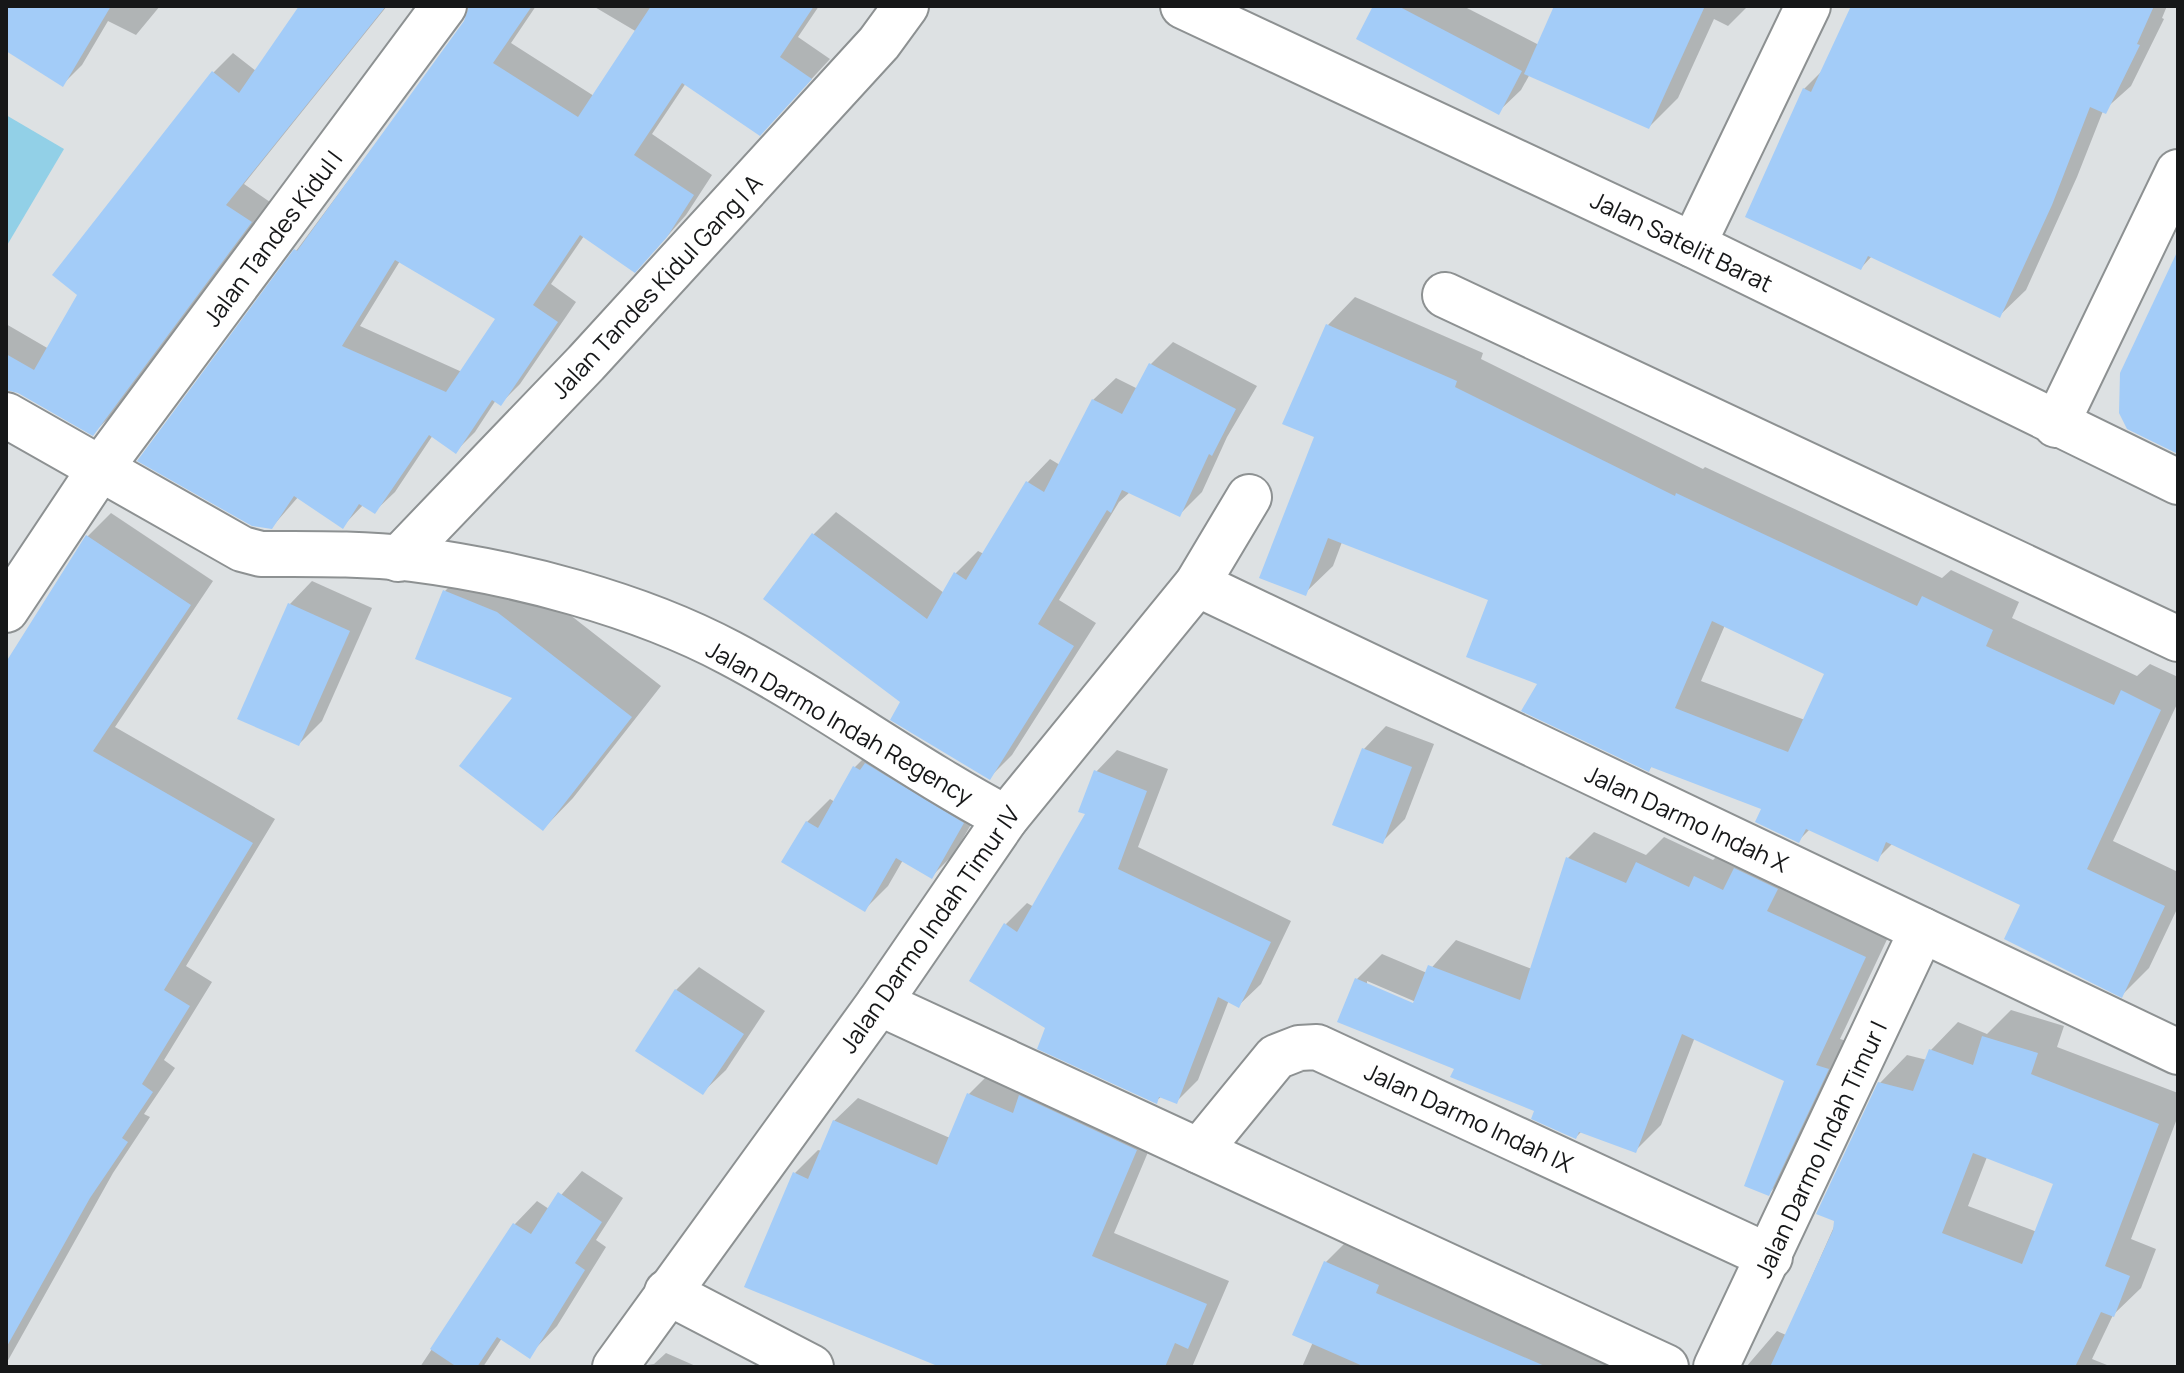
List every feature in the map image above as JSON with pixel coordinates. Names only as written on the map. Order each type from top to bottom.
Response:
[{"type":"street","name":"Jalan Tandes Kidul I","points":[[6,610],[100,469],[444,6]]},
{"type":"street","name":"Jalan Tandes Kidul Gang I A","points":[[404,559],[879,43],[906,6]]},
{"type":"street","name":"Jalan Satelit Barat","points":[[1183,6],[1693,245],[2178,482]]},
{"type":"street","points":[[1693,245],[1808,6]]},
{"type":"street","points":[[2056,425],[2178,172]]},
{"type":"street","points":[[1445,295],[2178,639]]},
{"type":"street","name":"Jalan Darmo Indah Regency","points":[[6,415],[242,549],[261,554],[404,559],[476,571],[593,599],[655,620],[729,652],[1006,818]]},
{"type":"street","name":"Jalan Darmo Indah Timur IV","points":[[615,1367],[879,1003],[1006,818],[1197,584],[1249,497]]},
{"type":"street","name":"Jalan Darmo Indah X","points":[[1197,584],[2178,1052]]},
{"type":"street","name":"Jalan Darmo Indah Timur I","points":[[1716,1367],[1922,930]]},
{"type":"street","points":[[879,1003],[1666,1367]]},
{"type":"street","name":"Jalan Darmo Indah IX","points":[[1199,1151],[1276,1057],[1299,1048],[1317,1047],[1770,1257]]},
{"type":"street","points":[[667,1292],[811,1367]]},
{"type":"shaded area","points":[[6,115],[64,149],[6,247]]},
{"type":"building","points":[[6,6],[111,6],[63,87],[6,51]]},
{"type":"building","points":[[299,6],[386,6],[226,205],[252,222],[93,436],[18,393],[6,390],[6,354],[34,370],[77,295],[52,275],[212,71],[239,93]]},
{"type":"building","points":[[469,6],[532,6],[493,63],[578,117],[651,6],[814,6],[780,57],[812,79],[760,136],[682,83],[634,155],[694,195],[667,237],[635,273],[580,235],[533,305],[558,322],[501,406],[492,400],[456,454],[429,435],[375,514],[359,504],[343,529],[294,496],[272,529],[252,526],[137,461],[294,249],[297,251],[464,21]],"holes":[[[395,260],[495,319],[446,392],[342,346]]]},
{"type":"building","points":[[1373,6],[1398,6],[1522,71],[1499,115],[1356,39]]},
{"type":"building","points":[[1554,6],[1705,6],[1649,129],[1524,74]]},
{"type":"building","points":[[1851,6],[2154,6],[2137,44],[2140,45],[2106,114],[2090,107],[2052,205],[2000,318],[1868,256],[1861,270],[1745,217],[1803,88],[1811,92]]},
{"type":"building","points":[[2178,250],[2178,454],[2127,429],[2119,413],[2120,373]]},
{"type":"building","points":[[1326,324],[1457,381],[1455,387],[1675,496],[1676,493],[1917,606],[1922,596],[1993,630],[1986,646],[2114,705],[2121,690],[2161,710],[2087,869],[2165,906],[2122,998],[2004,939],[2020,905],[1886,842],[1878,862],[1806,829],[1799,843],[1755,822],[1761,809],[1651,767],[1649,772],[1521,711],[1537,684],[1466,657],[1488,600],[1328,538],[1306,596],[1259,578],[1314,437],[1282,424]],"holes":[[[1712,621],[1824,674],[1788,752],[1675,708]]]},
{"type":"building","points":[[1149,363],[1236,409],[1212,456],[1209,454],[1180,517],[1122,490],[1111,513],[1107,510],[1038,624],[1074,646],[990,780],[890,720],[900,702],[763,599],[812,533],[927,619],[954,572],[966,580],[1026,481],[1044,492],[1092,399],[1122,414]]},
{"type":"building","points":[[86,535],[191,605],[93,751],[253,843],[164,990],[190,1006],[142,1084],[153,1092],[122,1138],[128,1142],[90,1198],[6,1348],[6,662]]},
{"type":"building","points":[[443,590],[497,612],[632,717],[543,831],[459,766],[512,698],[415,659]]},
{"type":"building","points":[[288,603],[350,631],[299,746],[237,719]]},
{"type":"building","points":[[1362,748],[1412,767],[1383,844],[1332,825]]},
{"type":"building","points":[[865,763],[964,823],[932,879],[896,858],[865,912],[781,862],[806,821],[818,828],[853,766],[860,770]]},
{"type":"building","points":[[1094,770],[1147,791],[1118,869],[1271,942],[1239,1008],[1218,997],[1177,1104],[1159,1097],[1157,1104],[1037,1049],[1045,1028],[969,981],[1004,923],[1017,932],[1085,814],[1078,812]]},
{"type":"building","points":[[1566,857],[1626,883],[1636,862],[1689,887],[1694,876],[1723,890],[1734,868],[1778,889],[1767,911],[1866,957],[1816,1065],[1829,1069],[1769,1196],[1744,1186],[1784,1081],[1682,1034],[1636,1153],[1579,1132],[1576,1139],[1569,1136],[1531,1119],[1534,1111],[1450,1077],[1454,1069],[1337,1022],[1355,978],[1413,1003],[1428,965],[1520,1000]]},
{"type":"building","points":[[675,989],[744,1034],[703,1095],[635,1051]]},
{"type":"building","points":[[1982,1036],[2038,1053],[2031,1074],[2159,1124],[2105,1266],[2130,1276],[2114,1317],[2101,1312],[2075,1367],[1770,1367],[1833,1230],[1834,1221],[1816,1214],[1878,1082],[1913,1091],[1929,1049],[1973,1065]],"holes":[[[1973,1153],[2053,1184],[2022,1264],[1942,1233]]]},
{"type":"building","points":[[967,1093],[1013,1113],[1019,1095],[1137,1150],[1092,1256],[1207,1304],[1188,1349],[1175,1343],[1165,1367],[940,1367],[744,1287],[793,1172],[808,1179],[833,1120],[937,1165]]},
{"type":"building","points":[[558,1192],[602,1222],[575,1263],[585,1270],[530,1359],[497,1337],[477,1367],[457,1367],[430,1349],[513,1223],[531,1234]]},
{"type":"building","points":[[1324,1261],[1379,1285],[1376,1293],[1547,1367],[1365,1367],[1292,1335]]}]
